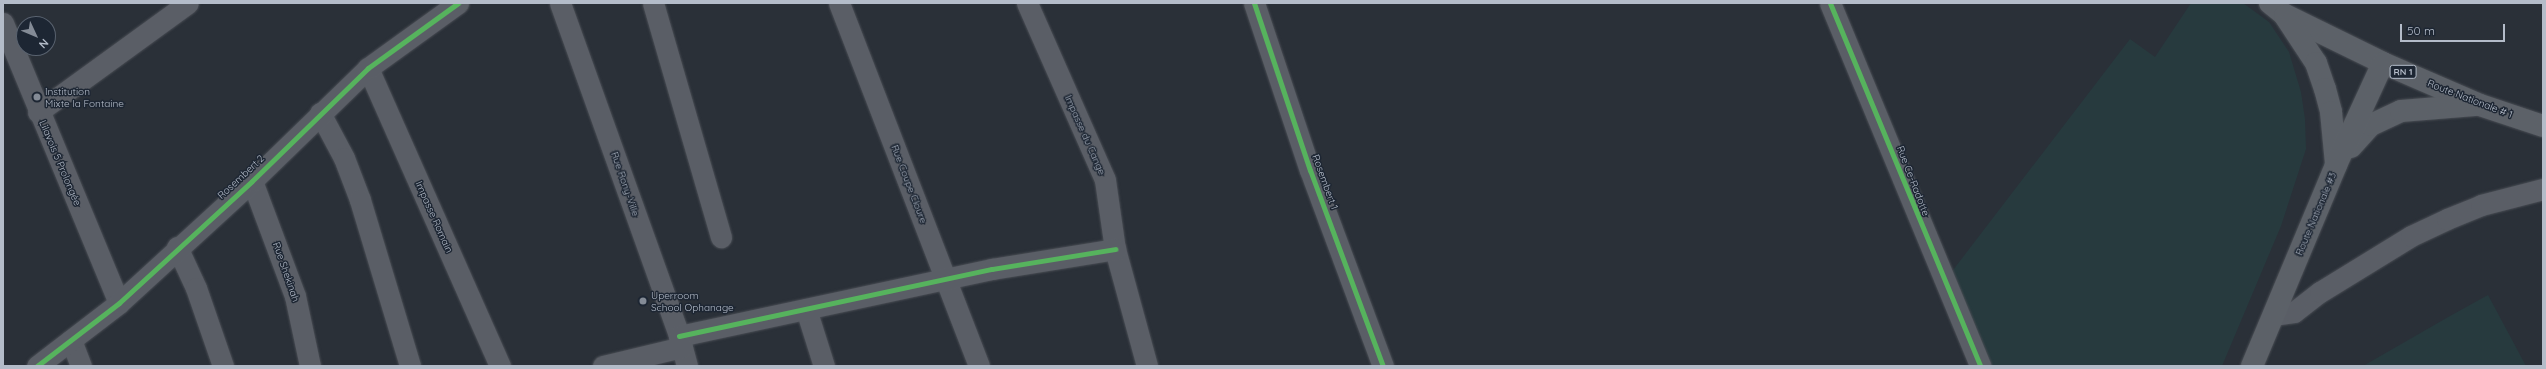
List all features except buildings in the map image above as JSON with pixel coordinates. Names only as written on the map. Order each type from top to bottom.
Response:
[{"type":"main road","name":"Route Nationale # 1","points":[[2277,9],[2383,63],[2480,105],[2543,126]]},
{"type":"main road","points":[[2277,9],[2316,63],[2331,112],[2336,165]]},
{"type":"main road","name":"Route Nationale #3","points":[[2252,366],[2336,165],[2383,63]]},
{"type":"main road","points":[[2336,165],[2361,135],[2386,116],[2413,108],[2480,105]]},
{"type":"street","points":[[38,112],[188,3]]},
{"type":"street","name":"Rosembert 2","points":[[37,366],[119,303],[177,247],[252,181],[320,113],[368,68],[458,3]]},
{"type":"street","name":"Rue Rony-Ville","points":[[560,3],[682,350]]},
{"type":"street","points":[[653,3],[721,236]]},
{"type":"street","name":"Rue Coupe Cloure","points":[[839,3],[979,366]]},
{"type":"street","name":"Impasse du Cange","points":[[1027,3],[1105,180],[1115,249],[1147,366]]},
{"type":"street","name":"Rosembert 1","points":[[1254,3],[1310,170],[1383,366]]},
{"type":"street","name":"Rue Ce-Radotte","points":[[1830,3],[1980,366]]},
{"type":"street","name":"Lilavois 5 Prolongée","points":[[3,23],[29,80],[38,112],[119,303]]},
{"type":"street","name":"Impasse Romain","points":[[368,68],[500,366]]},
{"type":"street","points":[[320,113],[344,158],[360,200],[410,366]]},
{"type":"street","name":"Rue Shekinah","points":[[252,181],[295,296],[310,366]]},
{"type":"street","points":[[2273,315],[2294,312],[2320,292],[2411,236],[2447,219],[2480,205],[2543,189]]},
{"type":"street","points":[[177,247],[196,288],[223,366]]},
{"type":"street","points":[[603,366],[682,350],[806,309],[992,269],[1115,249]]},
{"type":"street","points":[[806,309],[824,366]]},
{"type":"street","points":[[71,340],[81,366]]},
{"type":"green space","points":[[2191,3],[2243,3],[2269,22],[2289,52],[2301,92],[2305,119],[2306,149],[2281,226],[2222,366],[1990,366],[1950,274],[2130,39],[2155,57]]},
{"type":"green space","points":[[2488,295],[2526,366],[2363,366],[2450,316]]},
{"type":"cycle path","points":[[37,366],[119,303],[252,181],[368,68],[458,3]]},
{"type":"cycle path","points":[[1254,3],[1310,170],[1383,366]]},
{"type":"cycle path","points":[[1830,3],[1980,366]]},
{"type":"cycle path","points":[[679,336],[992,269],[1115,249]]},
{"type":"place","name":"Institution Mixte la Fontaine","points":[[37,97]]},
{"type":"place","name":"Uperroom School Ophanage","points":[[643,301]]}]
